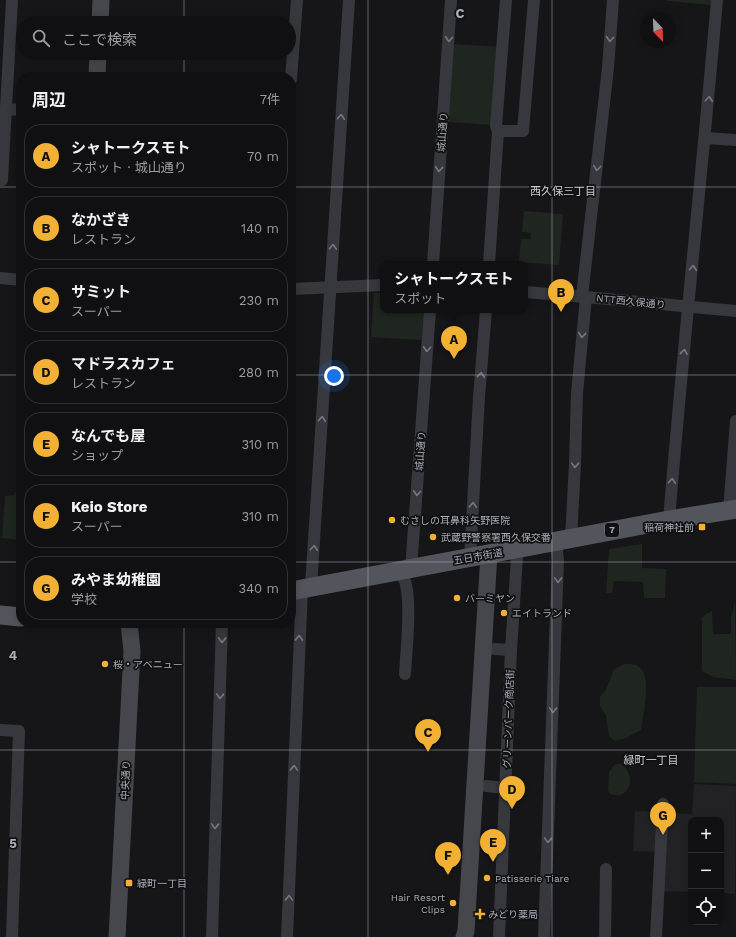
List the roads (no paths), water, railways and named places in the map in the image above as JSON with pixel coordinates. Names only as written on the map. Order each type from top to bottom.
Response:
[{"type":"main road","name":"五日市街道","points":[[301,589],[407,573],[490,554],[669,520],[732,510]]},
{"type":"main road","points":[[0,615],[16,617]]},
{"type":"street","points":[[2,180],[12,0]]},
{"type":"street","points":[[100,16],[101,0]]},
{"type":"street","points":[[296,16],[297,0]]},
{"type":"street","points":[[287,937],[301,589],[331,286],[349,0]]},
{"type":"street","name":"城山通り","points":[[433,261],[451,0]]},
{"type":"street","points":[[489,261],[498,131],[496,126],[506,0]]},
{"type":"street","points":[[498,131],[523,131],[534,0]]},
{"type":"street","points":[[544,937],[558,561],[564,540],[575,464],[577,393],[584,297],[608,68],[613,0]]},
{"type":"street","points":[[669,520],[676,429],[689,307],[717,0]]},
{"type":"street","points":[[97,72],[98,60]]},
{"type":"street","points":[[292,60],[292,72]]},
{"type":"street","points":[[5,109],[16,110]]},
{"type":"street","points":[[705,138],[736,140]]},
{"type":"street","points":[[0,278],[16,280]]},
{"type":"street","points":[[296,289],[380,285]]},
{"type":"street","name":"NTT西久保通り","points":[[528,292],[736,312]]},
{"type":"street","name":"城山通り","points":[[405,674],[408,597],[406,582],[430,313]]},
{"type":"street","points":[[470,558],[479,397],[486,313]]},
{"type":"street","points":[[732,510],[736,421]]},
{"type":"street","points":[[464,937],[466,931],[490,554]]},
{"type":"street","name":"グリーンパーク商店街","points":[[499,937],[516,557]]},
{"type":"street","name":"中央通り","points":[[121,937],[132,651],[130,628]]},
{"type":"street","points":[[212,937],[222,628]]},
{"type":"street","points":[[494,649],[511,650]]},
{"type":"street","points":[[0,730],[19,731],[12,937]]},
{"type":"street","points":[[486,786],[505,788]]},
{"type":"street","points":[[656,937],[663,804]]},
{"type":"street","points":[[605,937],[606,869]]},
{"type":"place","name":"なかざき","points":[[561,312]]},
{"type":"place","name":"シャトークスモト","points":[[454,359]]},
{"type":"place","name":"むさしの耳鼻科矢野医院","points":[[392,520]]},
{"type":"place","name":"稲荷神社前","points":[[702,527]]},
{"type":"place","name":"武蔵野警察署西久保交番","points":[[433,537]]},
{"type":"place","name":"バーミヤン","points":[[457,598]]},
{"type":"place","name":"エイトランド","points":[[504,613]]},
{"type":"place","name":"桜・アベニュー","points":[[105,664]]},
{"type":"place","name":"サミット","points":[[428,752]]},
{"type":"place","name":"マドラスカフェ","points":[[512,809]]},
{"type":"place","name":"みやま幼稚園","points":[[663,835]]},
{"type":"place","name":"なんでも屋","points":[[493,862]]},
{"type":"place","name":"Keio Store","points":[[448,875]]},
{"type":"place","name":"Patisserie Tiare","points":[[487,878]]},
{"type":"place","name":"緑町一丁目","points":[[129,883]]},
{"type":"place","name":"Hair Resort Clips","points":[[453,903]]},
{"type":"place","name":"みどり薬局","points":[[480,914]]},
{"type":"district","name":"西久保三丁目","points":[[563,191]]},
{"type":"district","name":"緑町一丁目","points":[[651,760]]}]
